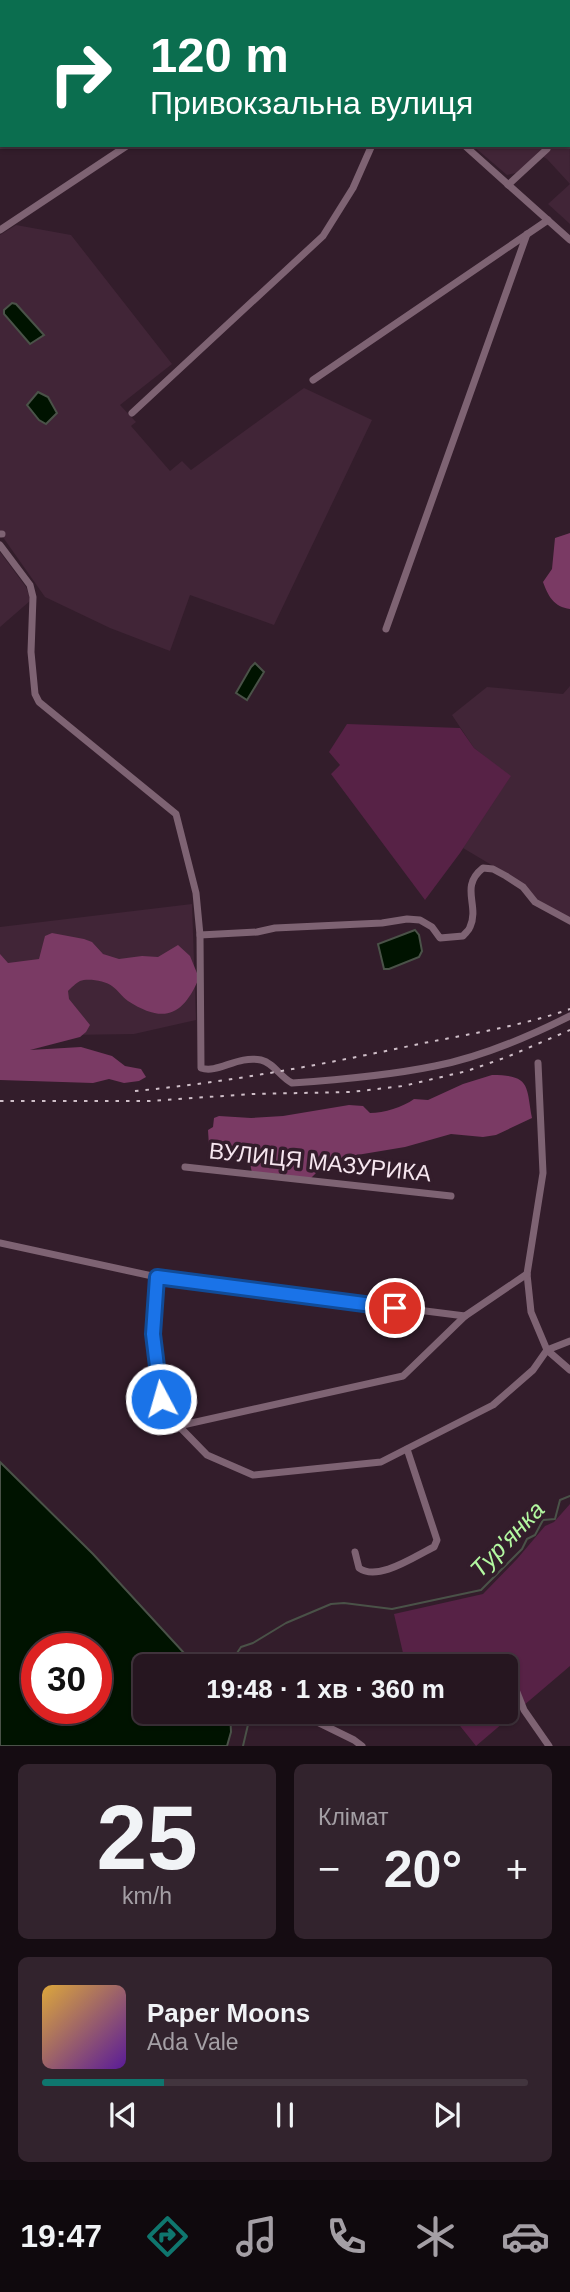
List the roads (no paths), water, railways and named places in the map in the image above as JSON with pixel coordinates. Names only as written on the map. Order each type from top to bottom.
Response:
[{"type":"street","points":[[0,230],[125,147]]},
{"type":"street","points":[[132,413],[323,236],[353,188],[371,147]]},
{"type":"street","points":[[466,147],[570,240]]},
{"type":"street","points":[[508,185],[547,149]]},
{"type":"street","points":[[313,380],[548,220]]},
{"type":"street","points":[[386,629],[527,234]]},
{"type":"street","points":[[0,545],[30,585],[33,597],[31,652],[35,694],[39,702],[176,814],[196,893],[200,935],[201,1068],[208,1070],[239,1060],[264,1061],[292,1083],[435,1066],[517,1041],[570,1016]]},
{"type":"street","points":[[200,935],[407,919],[420,920],[432,927],[440,938],[463,936],[470,927],[471,886],[474,875],[484,868],[493,869],[506,876],[523,887],[535,902],[570,921]]},
{"type":"street","points":[[538,1063],[543,1173],[527,1274],[531,1312],[547,1350],[570,1370]]},
{"type":"street","name":"ВУЛИЦЯ МАЗУРИКА","points":[[185,1167],[450,1196]]},
{"type":"street","points":[[0,1243],[157,1277],[465,1316]]},
{"type":"street","points":[[178,1426],[403,1376],[465,1316],[527,1274]]},
{"type":"street","points":[[157,1277],[153,1334],[161,1399],[171,1418],[207,1455],[253,1475],[381,1462],[493,1405],[533,1370],[547,1350],[570,1340]]},
{"type":"street","points":[[355,1552],[359,1568],[372,1574],[434,1547],[437,1540],[407,1449]]},
{"type":"street","points":[[518,1695],[524,1710],[549,1746]]},
{"type":"street","points":[[321,1724],[362,1746]]},
{"type":"waterway","name":"Тур'янка","points":[[237,1654],[241,1647],[253,1643],[286,1623],[331,1604],[392,1609],[481,1590],[522,1549],[527,1539],[535,1535],[543,1520],[555,1519],[560,1500],[570,1496]]},
{"type":"waterway","name":"Тур'янка","points":[[243,1746],[248,1724]]},
{"type":"railway","points":[[135,1091],[207,1083],[313,1065],[495,1029],[570,1009]]},
{"type":"railway","points":[[0,1101],[149,1101],[252,1094],[351,1092],[403,1086],[467,1071],[570,1030]]}]
